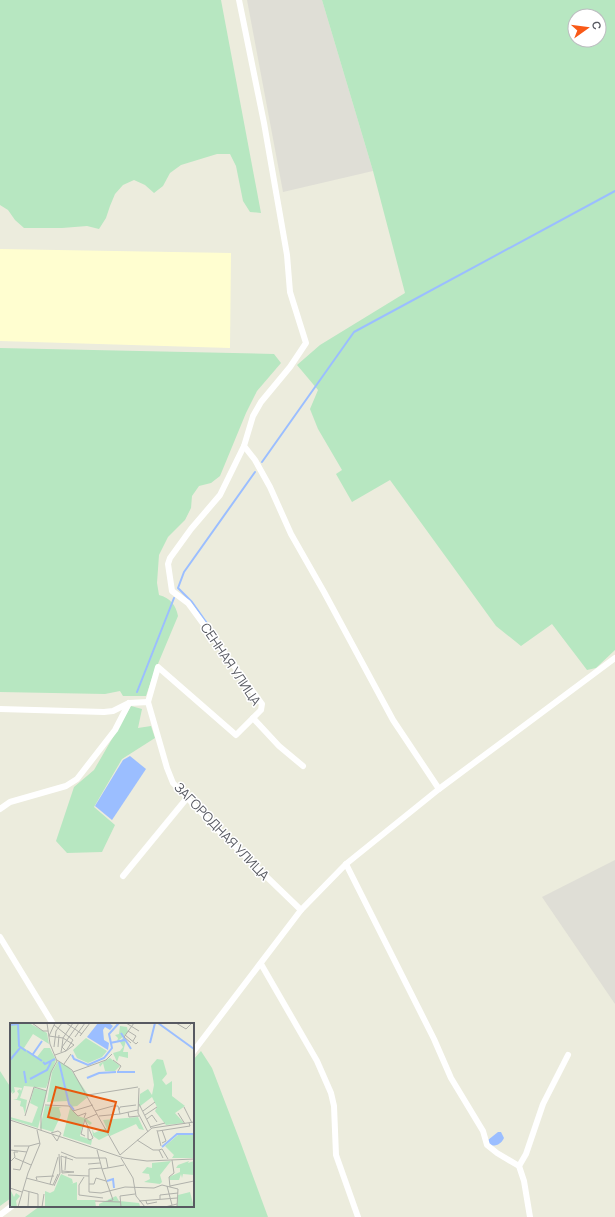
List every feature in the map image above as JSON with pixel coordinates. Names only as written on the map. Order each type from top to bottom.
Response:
[{"type":"street","points":[[239,0],[264,123],[287,255],[290,292],[306,343],[290,367],[261,402],[253,416],[244,446],[255,460],[270,487],[294,540],[324,592],[393,720],[439,789]]},
{"type":"street","name":"СЕННАЯ УЛИЦА","points":[[148,702],[158,667],[236,735],[261,710],[262,704],[188,603],[172,591],[170,586],[168,564],[170,558],[191,529],[220,495],[244,446]]},
{"type":"street","points":[[194,1051],[301,910],[346,864],[439,789],[615,658]]},
{"type":"street","points":[[0,710],[104,712],[114,711],[129,703],[148,702]]},
{"type":"street","name":"ЗАГОРОДНАЯ УЛИЦА","points":[[148,702],[167,768],[173,783],[301,910]]},
{"type":"street","points":[[0,804],[66,786],[77,779],[115,730],[129,703]]},
{"type":"street","points":[[253,718],[279,746],[302,766]]},
{"type":"street","points":[[123,876],[187,798]]},
{"type":"street","points":[[0,809],[10,802]]},
{"type":"street","points":[[346,864],[434,1039],[451,1078],[483,1132],[487,1145],[497,1153],[519,1166],[524,1181],[530,1217]]},
{"type":"street","points":[[0,937],[52,1023]]},
{"type":"street","points":[[261,964],[316,1061],[331,1093],[334,1106],[336,1155],[358,1217]]},
{"type":"street","points":[[519,1166],[526,1154],[543,1104],[568,1055]]},
{"type":"street","points":[[0,1215],[11,1207]]},
{"type":"shaded area","points":[[0,0],[221,0],[261,213],[250,212],[243,201],[236,166],[230,154],[217,154],[181,165],[170,173],[163,186],[154,193],[145,185],[134,180],[123,185],[115,194],[106,218],[99,229],[87,226],[62,228],[24,228],[15,220],[8,210],[0,205]]},
{"type":"shaded area","points":[[247,0],[322,0],[373,171],[283,192]]},
{"type":"shaded area","points":[[322,0],[615,0],[615,650],[596,668],[587,670],[552,624],[521,646],[496,626],[390,480],[352,502],[336,474],[342,470],[318,429],[310,409],[318,390],[297,365],[320,345],[405,293],[373,171]]},
{"type":"shaded area","points":[[0,249],[231,253],[230,348],[0,341]]},
{"type":"shaded area","points":[[0,348],[274,354],[281,363],[257,391],[246,413],[220,476],[211,483],[199,486],[192,496],[191,508],[185,520],[168,537],[159,555],[157,583],[159,595],[172,602],[176,608],[178,616],[146,696],[123,696],[120,691],[105,694],[0,692]]},
{"type":"shaded area","points":[[131,706],[142,709],[138,728],[151,726],[155,738],[122,759],[94,807],[115,825],[102,852],[67,853],[56,841],[74,787],[94,770]]},
{"type":"shaded area","points":[[615,860],[615,1004],[542,897]]},
{"type":"shaded area","points":[[201,1051],[212,1068],[268,1217],[25,1217],[39,1207],[194,1207],[194,1059]]},
{"type":"shaded area","points":[[0,1071],[10,1086],[10,1199],[0,1206]]},
{"type":"water","points":[[130,756],[146,769],[112,820],[95,806],[123,760]]},
{"type":"water","points":[[498,1132],[501,1132],[504,1138],[503,1140],[496,1145],[489,1145],[488,1140]]},
{"type":"waterway","points":[[262,462],[354,332],[615,191]]},
{"type":"waterway","points":[[211,629],[192,602],[178,588],[184,572],[255,472]]},
{"type":"waterway","points":[[137,692],[174,598]]}]
